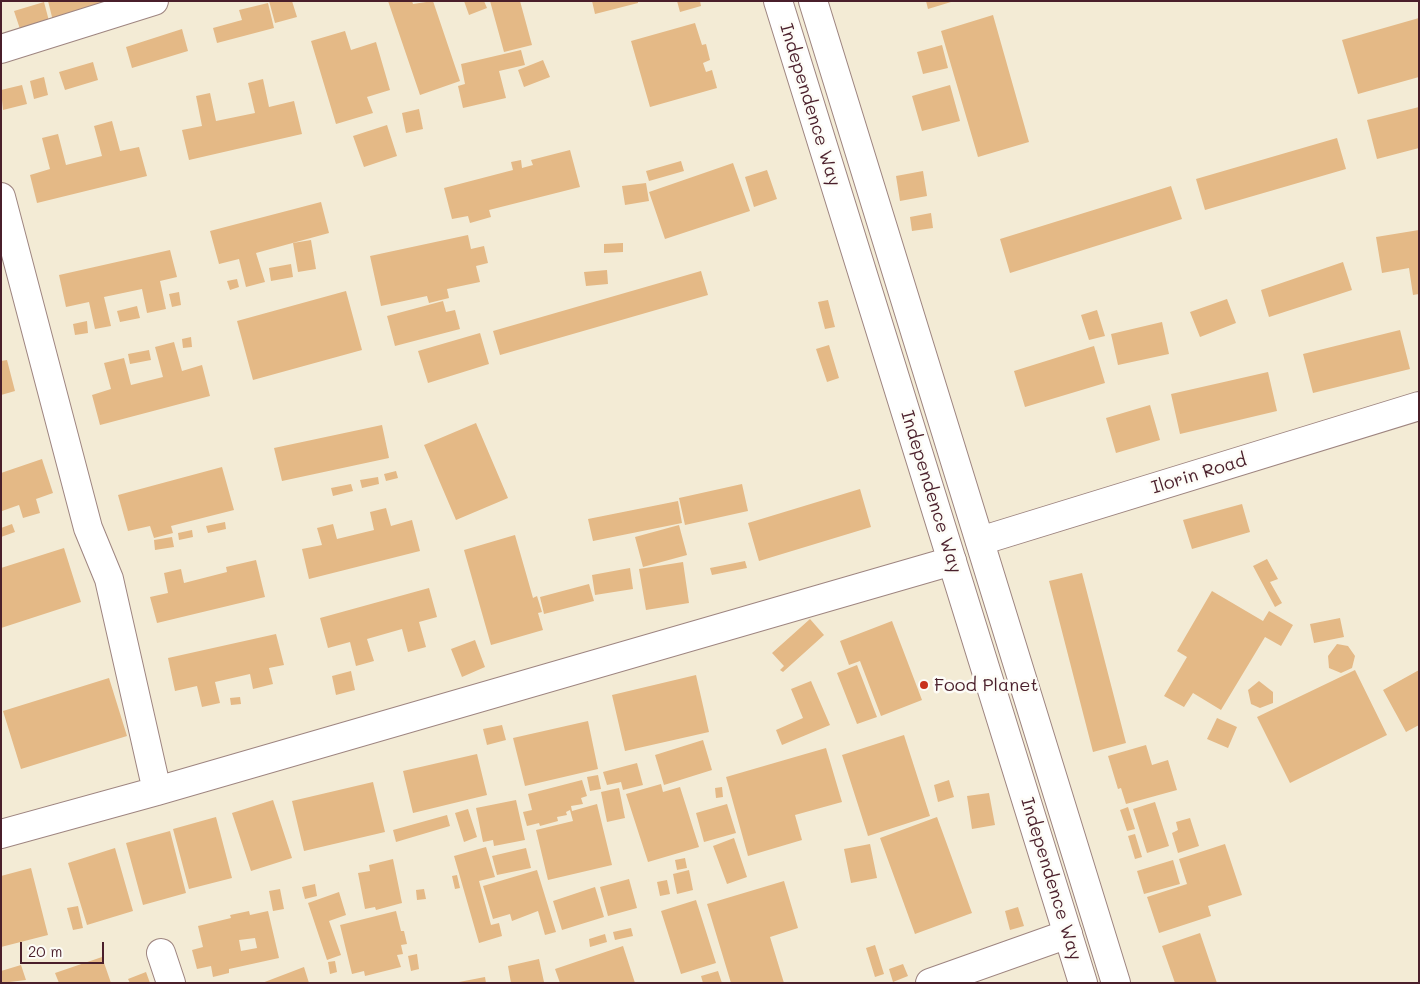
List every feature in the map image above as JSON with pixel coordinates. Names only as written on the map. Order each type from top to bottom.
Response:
[{"type":"street","points":[[1,49],[154,1]]},
{"type":"street","name":"Independence Way","points":[[778,1],[1083,983]]},
{"type":"street","name":"Independence Way","points":[[813,1],[1116,983]]},
{"type":"street","points":[[1,197],[88,528],[109,579],[157,791]]},
{"type":"street","name":"Ilorin Road","points":[[980,541],[1419,406]]},
{"type":"street","points":[[1,834],[157,791],[952,561]]},
{"type":"street","points":[[930,983],[1068,934]]},
{"type":"street","points":[[161,953],[171,983]]},
{"type":"building","points":[[48,1],[112,1],[53,21]]},
{"type":"building","points":[[269,1],[292,1],[297,17],[275,23]]},
{"type":"building","points":[[388,1],[412,1],[413,4],[433,1],[460,81],[420,95]]},
{"type":"building","points":[[464,1],[484,1],[487,8],[469,15]]},
{"type":"building","points":[[490,1],[520,1],[532,45],[504,52]]},
{"type":"building","points":[[592,1],[638,1],[638,3],[595,14]]},
{"type":"building","points":[[677,1],[700,1],[701,6],[680,12]]},
{"type":"building","points":[[926,1],[951,1],[951,2],[928,9]]},
{"type":"building","points":[[44,2],[49,21],[20,29],[14,11]]},
{"type":"building","points":[[268,3],[274,28],[217,43],[213,28],[242,20],[239,10]]},
{"type":"building","points":[[993,15],[1029,142],[978,157],[941,31]]},
{"type":"building","points":[[1419,18],[1419,77],[1358,94],[1342,40]]},
{"type":"building","points":[[695,23],[702,45],[706,44],[710,60],[703,63],[706,72],[712,70],[717,88],[650,107],[631,41]]},
{"type":"building","points":[[182,29],[188,51],[132,68],[126,47]]},
{"type":"building","points":[[345,31],[351,50],[376,42],[390,90],[367,97],[373,113],[336,124],[311,41]]},
{"type":"building","points":[[942,45],[948,68],[923,74],[917,52]]},
{"type":"building","points":[[521,50],[525,65],[499,71],[506,98],[463,108],[458,86],[465,84],[461,64]]},
{"type":"building","points":[[543,60],[550,77],[524,87],[518,70]]},
{"type":"building","points":[[93,62],[98,80],[65,90],[59,72]]},
{"type":"building","points":[[44,77],[48,95],[34,99],[30,81]]},
{"type":"building","points":[[263,79],[269,107],[294,101],[302,134],[189,160],[182,130],[202,126],[196,96],[210,93],[216,121],[255,113],[248,83]]},
{"type":"building","points":[[22,85],[27,104],[3,110],[1,90]]},
{"type":"building","points":[[950,85],[960,121],[922,131],[912,96]]},
{"type":"building","points":[[1419,107],[1419,148],[1377,159],[1367,120]]},
{"type":"building","points":[[419,109],[423,129],[406,133],[402,113]]},
{"type":"building","points":[[112,121],[120,151],[139,147],[147,176],[37,203],[30,175],[50,169],[42,138],[58,134],[66,165],[102,156],[94,126]]},
{"type":"building","points":[[387,125],[397,156],[364,167],[353,136]]},
{"type":"building","points":[[1337,138],[1346,169],[1205,210],[1196,179]]},
{"type":"building","points":[[570,150],[580,187],[489,210],[491,217],[470,223],[468,216],[452,219],[444,188],[513,170],[511,162],[521,160],[522,168],[533,165],[531,160]]},
{"type":"building","points":[[681,161],[684,171],[649,181],[646,171]]},
{"type":"building","points":[[733,163],[750,211],[665,239],[649,192]]},
{"type":"building","points":[[767,170],[777,199],[754,207],[745,177]]},
{"type":"building","points":[[923,171],[927,196],[900,201],[896,176]]},
{"type":"building","points":[[646,183],[649,201],[625,205],[622,186]]},
{"type":"building","points":[[1171,186],[1182,219],[1010,273],[1000,239]]},
{"type":"building","points":[[321,202],[329,233],[256,253],[265,282],[246,287],[239,259],[219,264],[210,231]]},
{"type":"building","points":[[931,213],[933,228],[912,231],[910,217]]},
{"type":"building","points":[[1419,230],[1419,294],[1413,295],[1409,268],[1382,273],[1376,237]]},
{"type":"building","points":[[468,235],[471,249],[484,246],[488,263],[476,266],[480,282],[447,289],[449,298],[429,303],[427,296],[381,306],[370,256]]},
{"type":"building","points":[[311,240],[316,269],[298,272],[293,243]]},
{"type":"building","points":[[623,243],[623,252],[604,253],[604,244]]},
{"type":"building","points":[[170,250],[177,277],[160,281],[166,309],[147,313],[142,289],[104,297],[111,326],[95,329],[89,302],[66,307],[59,275]]},
{"type":"building","points":[[1343,262],[1352,290],[1269,317],[1261,290]]},
{"type":"building","points":[[291,264],[293,277],[271,281],[269,268]]},
{"type":"building","points":[[607,270],[608,284],[586,286],[584,272]]},
{"type":"building","points":[[701,271],[708,295],[500,355],[493,331]]},
{"type":"building","points":[[237,279],[239,287],[230,290],[227,281]]},
{"type":"building","points":[[346,291],[362,350],[253,380],[237,321]]},
{"type":"building","points":[[179,292],[181,305],[172,307],[169,294]]},
{"type":"building","points":[[1227,299],[1236,323],[1200,337],[1190,312]]},
{"type":"building","points":[[828,300],[835,327],[825,329],[818,302]]},
{"type":"building","points":[[443,301],[446,312],[455,310],[460,329],[395,346],[387,316]]},
{"type":"building","points":[[137,306],[140,318],[120,322],[117,311]]},
{"type":"building","points":[[1097,310],[1105,336],[1089,340],[1081,315]]},
{"type":"building","points":[[87,321],[88,333],[75,335],[73,324]]},
{"type":"building","points":[[1162,322],[1169,354],[1118,365],[1111,334]]},
{"type":"building","points":[[1400,330],[1410,369],[1313,393],[1303,354]]},
{"type":"building","points":[[480,333],[489,364],[428,383],[418,351]]},
{"type":"building","points":[[191,337],[192,347],[183,348],[182,339]]},
{"type":"building","points":[[174,342],[182,371],[202,365],[210,396],[100,425],[92,395],[111,389],[104,363],[124,358],[131,385],[163,377],[155,347]]},
{"type":"building","points":[[829,345],[839,378],[827,382],[816,349]]},
{"type":"building","points":[[1094,346],[1105,383],[1025,407],[1014,371]]},
{"type":"building","points":[[149,350],[151,360],[130,364],[128,354]]},
{"type":"building","points":[[7,360],[15,391],[1,395],[1,361]]},
{"type":"building","points":[[1268,372],[1277,411],[1180,434],[1171,394]]},
{"type":"building","points":[[1150,405],[1160,440],[1116,453],[1106,418]]},
{"type":"building","points":[[476,423],[508,498],[456,520],[424,445]]},
{"type":"building","points":[[382,425],[389,458],[282,481],[274,448]]},
{"type":"building","points":[[42,459],[53,493],[36,499],[40,513],[23,518],[19,505],[2,511],[1,473]]},
{"type":"building","points":[[222,467],[234,510],[171,526],[173,533],[154,538],[150,526],[128,531],[118,495]]},
{"type":"building","points":[[396,471],[398,478],[386,481],[384,474]]},
{"type":"building","points":[[378,477],[379,484],[362,488],[360,480]]},
{"type":"building","points":[[351,484],[353,491],[333,496],[331,488]]},
{"type":"building","points":[[742,484],[748,511],[685,525],[679,498]]},
{"type":"building","points":[[860,489],[871,527],[759,561],[748,523]]},
{"type":"building","points":[[678,501],[682,523],[593,541],[588,519]]},
{"type":"building","points":[[1242,504],[1250,532],[1192,549],[1183,520]]},
{"type":"building","points":[[386,508],[391,526],[412,520],[420,551],[309,579],[302,549],[322,545],[317,528],[333,524],[337,539],[374,530],[370,512]]},
{"type":"building","points":[[225,522],[226,529],[208,533],[206,526]]},
{"type":"building","points":[[12,524],[15,532],[1,537],[1,528]]},
{"type":"building","points":[[679,525],[687,555],[643,567],[635,537]]},
{"type":"building","points":[[192,530],[193,537],[179,540],[178,533]]},
{"type":"building","points":[[515,535],[533,598],[537,596],[542,612],[538,613],[543,630],[491,645],[464,550]]},
{"type":"building","points":[[172,537],[174,547],[155,550],[154,540]]},
{"type":"building","points":[[64,548],[81,602],[1,628],[1,568]]},
{"type":"building","points":[[1267,559],[1278,579],[1270,582],[1282,603],[1275,607],[1253,566]]},
{"type":"building","points":[[256,560],[265,597],[157,623],[150,597],[168,593],[164,573],[181,569],[184,583],[227,572],[226,567]]},
{"type":"building","points":[[745,561],[747,568],[712,575],[710,568]]},
{"type":"building","points":[[683,562],[689,603],[646,610],[639,569]]},
{"type":"building","points":[[630,568],[633,589],[595,595],[592,575]]},
{"type":"building","points":[[1082,573],[1126,743],[1093,752],[1049,581]]},
{"type":"building","points":[[589,584],[594,601],[544,614],[540,597]]},
{"type":"building","points":[[429,588],[437,617],[419,622],[426,647],[408,652],[402,629],[367,639],[374,661],[356,666],[350,642],[328,648],[320,618]]},
{"type":"building","points":[[1212,591],[1263,621],[1269,611],[1293,625],[1281,646],[1265,637],[1221,710],[1193,693],[1184,707],[1164,696],[1187,657],[1177,651]]},
{"type":"building","points":[[1340,618],[1344,637],[1314,643],[1310,624]]},
{"type":"building","points":[[810,619],[824,635],[783,672],[780,670],[784,666],[772,653]]},
{"type":"building","points":[[892,621],[922,700],[881,716],[860,661],[849,665],[840,641]]},
{"type":"building","points":[[276,634],[284,665],[269,668],[273,684],[253,689],[250,674],[215,682],[220,703],[202,707],[197,686],[175,691],[168,658]]},
{"type":"building","points":[[475,640],[485,667],[462,677],[451,649]]},
{"type":"building","points":[[1337,644],[1348,646],[1355,656],[1352,668],[1341,673],[1329,668],[1328,656]]},
{"type":"building","points":[[857,665],[877,717],[857,724],[837,673]]},
{"type":"building","points":[[1355,670],[1387,735],[1290,783],[1257,717]]},
{"type":"building","points":[[1419,670],[1419,725],[1406,732],[1383,690]]},
{"type":"building","points":[[351,671],[355,690],[336,695],[332,676]]},
{"type":"building","points":[[696,675],[709,732],[625,751],[612,695]]},
{"type":"building","points":[[109,678],[127,736],[21,769],[3,711]]},
{"type":"building","points":[[811,681],[830,725],[782,745],[776,730],[803,718],[791,689]]},
{"type":"building","points":[[1259,681],[1273,692],[1273,703],[1260,708],[1251,704],[1248,690]]},
{"type":"building","points":[[240,697],[241,704],[231,705],[230,698]]},
{"type":"building","points":[[1217,718],[1237,727],[1228,748],[1207,739]]},
{"type":"building","points":[[588,721],[598,769],[525,786],[513,738]]},
{"type":"building","points":[[502,725],[506,740],[487,745],[483,729]]},
{"type":"building","points":[[904,735],[930,816],[868,836],[842,755]]},
{"type":"building","points":[[703,740],[712,770],[664,785],[655,755]]},
{"type":"building","points":[[1146,745],[1152,765],[1168,760],[1177,790],[1126,804],[1121,788],[1118,789],[1108,756]]},
{"type":"building","points":[[826,748],[842,802],[795,815],[802,840],[748,856],[726,777]]},
{"type":"building","points":[[477,754],[487,795],[413,813],[403,771]]},
{"type":"building","points":[[637,763],[643,785],[623,790],[621,782],[607,785],[603,772]]},
{"type":"building","points":[[598,775],[601,789],[590,791],[587,777]]},
{"type":"building","points":[[582,780],[587,796],[581,798],[583,804],[571,806],[572,811],[597,804],[612,865],[548,880],[536,830],[573,821],[570,810],[566,812],[567,815],[557,817],[558,821],[540,826],[539,823],[527,826],[523,812],[532,810],[528,794]]},
{"type":"building","points":[[949,780],[954,797],[938,802],[934,785]]},
{"type":"building","points":[[373,782],[385,832],[304,851],[292,801]]},
{"type":"building","points":[[661,784],[663,792],[680,787],[699,847],[648,862],[626,794]]},
{"type":"building","points":[[722,787],[723,797],[716,798],[715,788]]},
{"type":"building","points":[[619,788],[625,818],[607,822],[601,792]]},
{"type":"building","points":[[989,793],[995,825],[972,829],[967,796]]},
{"type":"building","points":[[273,800],[292,858],[251,871],[232,813]]},
{"type":"building","points":[[516,800],[525,840],[494,846],[493,840],[483,842],[476,808]]},
{"type":"building","points":[[1155,802],[1169,846],[1147,853],[1133,809]]},
{"type":"building","points":[[727,804],[736,833],[704,842],[696,813]]},
{"type":"building","points":[[1128,807],[1135,829],[1127,831],[1120,810]]},
{"type":"building","points":[[468,809],[477,837],[464,842],[455,813]]},
{"type":"building","points":[[447,815],[450,826],[396,842],[393,830]]},
{"type":"building","points":[[216,817],[232,878],[189,889],[173,829]]},
{"type":"building","points":[[937,817],[972,913],[915,934],[880,838]]},
{"type":"building","points":[[1190,818],[1199,846],[1178,853],[1172,833],[1178,830],[1176,822]]},
{"type":"building","points":[[170,831],[186,893],[143,905],[126,843]]},
{"type":"building","points":[[1135,834],[1142,857],[1135,859],[1128,836]]},
{"type":"building","points":[[734,838],[747,877],[727,884],[713,846]]},
{"type":"building","points":[[870,844],[877,878],[851,883],[844,849]]},
{"type":"building","points":[[1225,844],[1242,895],[1208,906],[1211,916],[1159,933],[1147,897],[1187,884],[1179,859]]},
{"type":"building","points":[[486,847],[495,877],[479,881],[491,925],[499,923],[502,936],[479,943],[454,856]]},
{"type":"building","points":[[115,848],[133,911],[87,925],[68,863]]},
{"type":"building","points":[[526,848],[531,868],[497,875],[492,856]]},
{"type":"building","points":[[685,858],[687,868],[677,870],[675,860]]},
{"type":"building","points":[[393,859],[402,903],[376,910],[375,907],[365,909],[358,873],[370,871],[369,865]]},
{"type":"building","points":[[1173,860],[1180,884],[1144,894],[1137,871]]},
{"type":"building","points":[[31,868],[48,935],[1,947],[1,876]]},
{"type":"building","points":[[537,870],[556,932],[545,935],[538,911],[512,921],[510,914],[493,919],[483,886]]},
{"type":"building","points":[[689,870],[693,890],[677,894],[673,874]]},
{"type":"building","points":[[457,875],[460,888],[455,889],[452,876]]},
{"type":"building","points":[[629,879],[637,908],[608,916],[600,887]]},
{"type":"building","points":[[667,880],[670,894],[660,896],[657,882]]},
{"type":"building","points":[[784,881],[798,928],[770,937],[784,983],[731,983],[707,904]]},
{"type":"building","points":[[315,884],[317,896],[305,899],[302,887]]},
{"type":"building","points":[[595,887],[604,917],[562,930],[553,901]]},
{"type":"building","points":[[280,889],[284,909],[273,911],[269,891]]},
{"type":"building","points":[[424,889],[426,899],[417,900],[416,890]]},
{"type":"building","points":[[339,892],[346,915],[329,921],[341,955],[327,960],[308,903]]},
{"type":"building","points":[[696,900],[716,963],[681,974],[661,911]]},
{"type":"building","points":[[78,906],[83,928],[73,930],[67,908]]},
{"type":"building","points":[[1018,907],[1024,926],[1010,930],[1005,911]]},
{"type":"building","points":[[249,911],[250,915],[268,911],[279,958],[229,969],[229,973],[213,977],[211,966],[197,969],[192,950],[203,947],[198,926],[231,918],[230,915]],"holes":[[[255,938],[257,948],[241,951],[239,940]]]},
{"type":"building","points":[[396,911],[401,931],[404,931],[407,944],[401,945],[403,954],[397,955],[401,967],[365,976],[364,971],[352,974],[340,925]]},
{"type":"building","points":[[631,928],[633,936],[615,940],[613,932]]},
{"type":"building","points":[[1200,933],[1217,983],[1175,983],[1162,946]]},
{"type":"building","points":[[605,934],[607,942],[590,947],[589,939]]},
{"type":"building","points":[[875,945],[884,974],[875,977],[866,948]]},
{"type":"building","points":[[623,946],[635,983],[560,983],[555,969]]},
{"type":"building","points":[[417,954],[419,969],[411,971],[408,956]]},
{"type":"building","points":[[102,957],[111,983],[59,983],[55,973]]},
{"type":"building","points":[[539,959],[544,982],[511,983],[508,966]]},
{"type":"building","points":[[335,961],[337,972],[330,974],[328,962]]},
{"type":"building","points":[[903,964],[908,976],[893,982],[889,969]]},
{"type":"building","points":[[21,965],[26,980],[1,983],[1,971]]},
{"type":"building","points":[[304,967],[309,983],[262,983]]},
{"type":"building","points":[[718,971],[722,983],[703,983],[701,976]]},
{"type":"building","points":[[146,972],[150,983],[130,983],[128,979]]},
{"type":"building","points":[[485,977],[486,983],[459,983],[459,982]]},
{"type":"place","name":"Food Planet","points":[[924,685]]}]
